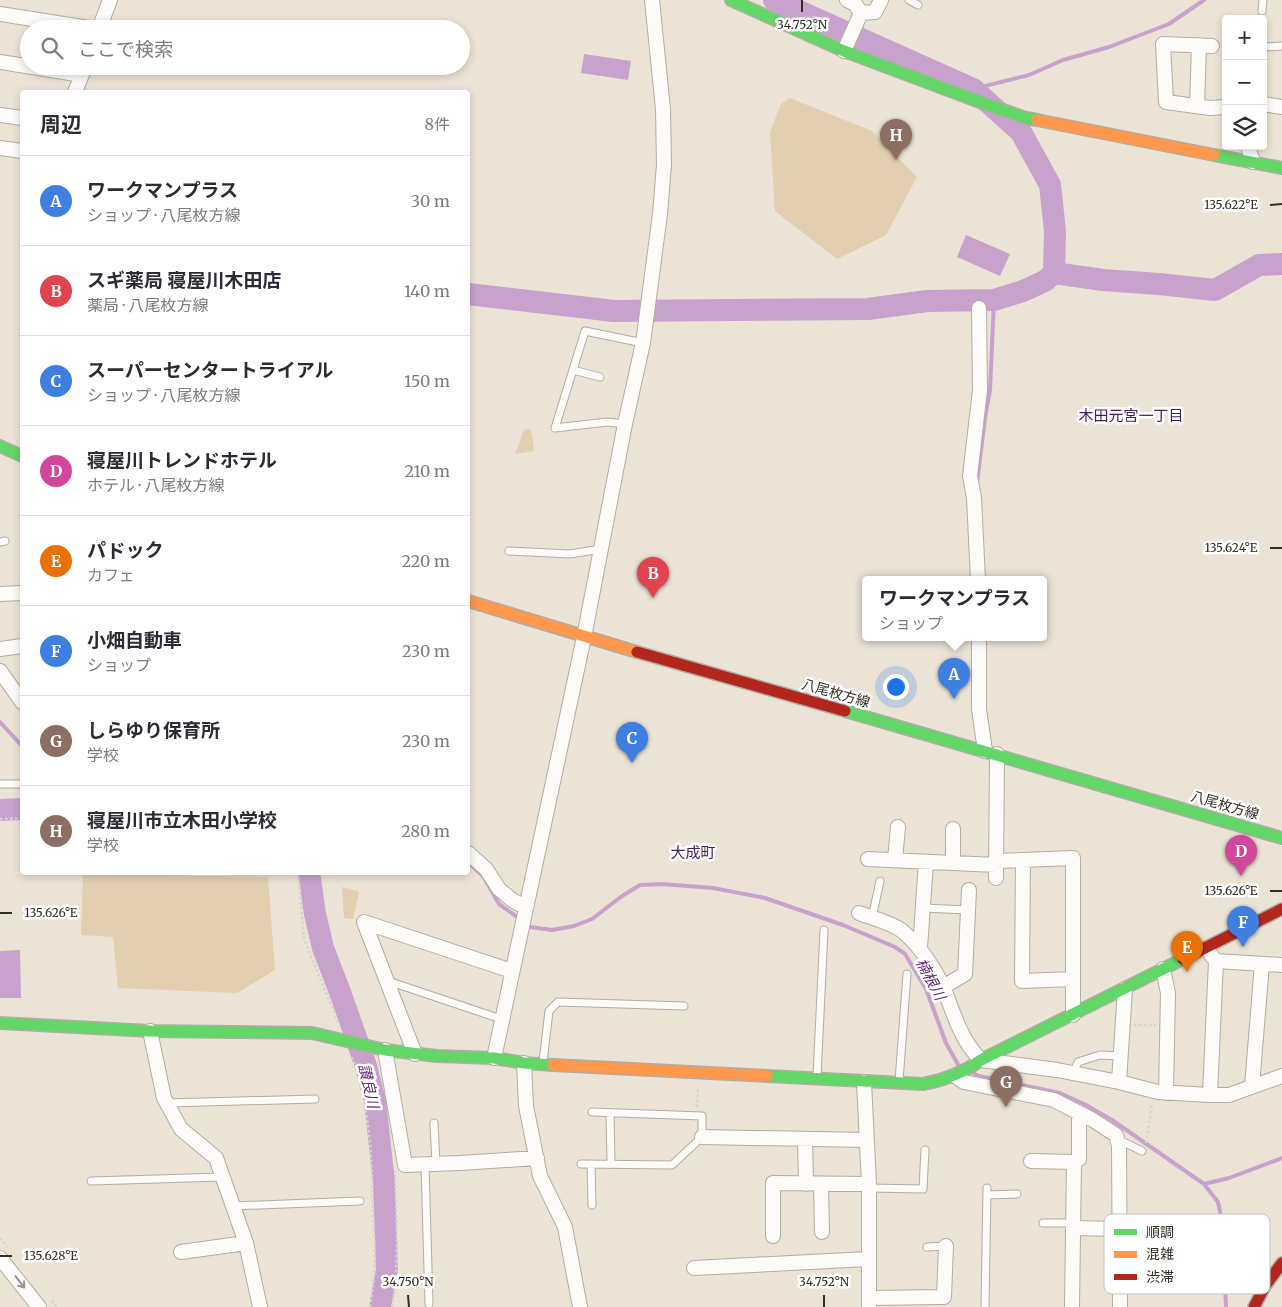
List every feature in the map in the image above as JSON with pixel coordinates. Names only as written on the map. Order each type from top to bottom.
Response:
[{"type":"street","points":[[102,20],[110,0]]},
{"type":"street","points":[[494,1058],[520,928],[584,637],[625,424],[643,343],[660,214],[664,165],[663,110],[652,0]]},
{"type":"street","points":[[731,0],[844,51],[1026,118],[1282,168]]},
{"type":"street","points":[[847,0],[855,4],[861,13]]},
{"type":"street","points":[[861,13],[875,12],[881,0]]},
{"type":"street","points":[[844,51],[861,13]]},
{"type":"street","points":[[0,14],[38,20]]},
{"type":"street","points":[[1197,106],[1206,45],[1163,44],[1166,102],[1197,106],[1222,107]]},
{"type":"street","points":[[0,62],[20,64]]},
{"type":"street","points":[[76,90],[82,75]]},
{"type":"street","points":[[1267,105],[1282,107]]},
{"type":"street","points":[[0,115],[20,118]]},
{"type":"street","points":[[0,148],[20,151]]},
{"type":"street","points":[[1249,150],[1253,162]]},
{"type":"street","points":[[978,576],[974,498],[970,476],[980,390],[979,308]]},
{"type":"street","points":[[0,446],[20,455]]},
{"type":"street","points":[[0,594],[20,593]]},
{"type":"street","name":"八尾枚方線","points":[[470,602],[584,637],[1282,838]]},
{"type":"street","points":[[980,641],[979,709],[991,753],[996,868]]},
{"type":"street","points":[[0,649],[20,646]]},
{"type":"street","points":[[0,671],[20,697]]},
{"type":"street","points":[[896,860],[898,827]]},
{"type":"street","points":[[953,829],[953,863]]},
{"type":"street","points":[[470,855],[486,869],[499,889],[524,910]]},
{"type":"street","points":[[868,859],[953,863],[996,868],[1023,860],[1073,858],[1073,1015]]},
{"type":"street","points":[[1023,860],[1022,981],[1073,979]]},
{"type":"street","points":[[920,948],[926,862]]},
{"type":"street","points":[[943,987],[965,974],[969,890]]},
{"type":"street","points":[[0,1023],[150,1031],[312,1033],[385,1050],[437,1056],[494,1058],[524,1063],[923,1084],[946,1080],[1282,909]]},
{"type":"street","points":[[858,912],[900,930],[920,948],[943,987],[956,1024],[972,1052],[964,1082],[1054,1100],[1116,1135],[1119,1146],[1120,1214]]},
{"type":"street","points":[[415,1054],[364,922],[512,971]]},
{"type":"street","points":[[1205,948],[1216,961],[1210,1095]]},
{"type":"street","points":[[1216,961],[1282,965]]},
{"type":"street","points":[[1252,1086],[1262,964]]},
{"type":"street","points":[[1160,1092],[1167,1026],[1168,993],[1163,969]]},
{"type":"street","points":[[1119,1082],[1125,988]]},
{"type":"street","points":[[150,1031],[164,1098],[182,1129],[216,1158],[246,1243],[260,1307]]},
{"type":"street","points":[[385,1050],[405,1166],[537,1158]]},
{"type":"street","points":[[524,1063],[526,1106],[540,1176],[565,1227],[580,1307]]},
{"type":"street","points":[[967,1069],[1073,1073],[1160,1092],[1210,1095],[1229,1095],[1282,1076]]},
{"type":"street","points":[[864,1082],[869,1186],[869,1302],[922,1302],[944,1297],[946,1246]]},
{"type":"street","points":[[1032,1160],[1074,1162],[1079,1158],[1079,1113]]},
{"type":"street","points":[[702,1137],[867,1140]]},
{"type":"street","points":[[805,1139],[806,1184]]},
{"type":"street","points":[[1072,1307],[1074,1162]]},
{"type":"street","points":[[773,1236],[773,1183],[869,1186]]},
{"type":"street","points":[[821,1184],[822,1232]]},
{"type":"street","points":[[1073,1226],[1104,1228]]},
{"type":"street","points":[[181,1252],[246,1243]]},
{"type":"street","points":[[0,1258],[39,1307]]},
{"type":"street","points":[[694,1268],[868,1259]]},
{"type":"street","points":[[1270,1279],[1282,1263]]},
{"type":"street","points":[[1120,1294],[1120,1307]]},
{"type":"street","points":[[1254,1307],[1261,1294]]},
{"type":"lane","points":[[908,0],[918,5]]},
{"type":"lane","points":[[1262,11],[1263,0]]},
{"type":"lane","points":[[1267,47],[1282,46]]},
{"type":"lane","points":[[625,424],[607,422],[555,428],[585,332],[643,343]]},
{"type":"lane","points":[[573,370],[600,377]]},
{"type":"lane","points":[[509,551],[570,554],[601,549]]},
{"type":"lane","points":[[0,784],[20,784]]},
{"type":"lane","points":[[872,918],[880,881]]},
{"type":"lane","points":[[923,908],[968,910]]},
{"type":"lane","points":[[817,1079],[824,930]]},
{"type":"lane","points":[[899,1083],[907,974]]},
{"type":"lane","points":[[386,980],[501,1019]]},
{"type":"lane","points":[[543,1064],[549,1011],[558,1002],[684,1006]]},
{"type":"lane","points":[[1073,1073],[1078,1062],[1100,1055],[1121,1056]]},
{"type":"lane","points":[[167,1103],[315,1099]]},
{"type":"lane","points":[[581,1164],[672,1165],[702,1137],[702,1116],[592,1112]]},
{"type":"lane","points":[[610,1113],[611,1164]]},
{"type":"lane","points":[[429,1304],[431,1164],[434,1123]]},
{"type":"lane","points":[[1117,1139],[1142,1151]]},
{"type":"lane","points":[[869,1186],[923,1189],[925,1150]]},
{"type":"lane","points":[[591,1164],[592,1205]]},
{"type":"lane","points":[[91,1181],[223,1177]]},
{"type":"lane","points":[[985,1307],[987,1192],[1017,1194]]},
{"type":"lane","points":[[233,1206],[360,1201]]},
{"type":"lane","points":[[1043,1223],[1073,1226]]},
{"type":"lane","points":[[926,1247],[946,1246]]},
{"type":"path","points":[[0,819],[20,818]]},
{"type":"path","points":[[298,875],[304,939],[356,1066],[367,1116],[372,1177],[375,1270],[370,1307]]},
{"type":"path","points":[[1123,1025],[1167,1026]]},
{"type":"path","points":[[696,1116],[699,1072]]},
{"type":"path","points":[[1147,1141],[1160,1092]]},
{"type":"path","points":[[392,1307],[397,1281],[398,1253],[394,1165]]},
{"type":"shaded area","points":[[584,54],[631,61],[628,80],[581,73]]},
{"type":"shaded area","points":[[790,98],[872,131],[917,177],[886,235],[837,259],[775,211],[770,132],[781,104]]},
{"type":"shaded area","points":[[966,235],[1010,254],[1000,276],[957,257]]},
{"type":"shaded area","points":[[531,429],[534,451],[515,454],[524,430]]},
{"type":"shaded area","points":[[83,875],[268,877],[275,970],[237,993],[118,988],[113,937],[81,935]]},
{"type":"shaded area","points":[[342,887],[359,892],[353,919],[344,918]]},
{"type":"shaded area","points":[[20,950],[21,998],[0,998],[0,951]]},
{"type":"waterway","points":[[774,0],[973,89],[1021,132],[1050,185],[1055,231],[1054,273]]},
{"type":"waterway","points":[[973,89],[1029,75],[1063,60],[1109,47],[1169,24],[1204,0]]},
{"type":"waterway","points":[[470,294],[614,311],[868,309],[927,301],[994,300],[1023,291],[1045,281],[1054,273],[1103,280],[1215,290],[1259,265],[1282,264]]},
{"type":"waterway","points":[[977,483],[990,390],[994,300]]},
{"type":"waterway","name":"楠根川","points":[[0,722],[20,744]]},
{"type":"waterway","name":"讃良川","points":[[0,810],[20,809]]},
{"type":"waterway","name":"楠根川","points":[[470,864],[483,876],[499,904],[520,919]]},
{"type":"waterway","name":"讃良川","points":[[309,875],[315,914],[323,948],[366,1066],[375,1101],[384,1182],[387,1270],[380,1307]]},
{"type":"waterway","name":"楠根川","points":[[526,923],[530,927],[552,930],[574,926],[592,919],[640,885],[662,884],[713,888],[765,898],[843,925],[895,947],[905,954],[926,989],[946,1043],[960,1068]]},
{"type":"waterway","name":"楠根川","points":[[971,1072],[979,1076],[1060,1093],[1086,1105],[1112,1120],[1204,1184],[1218,1202],[1221,1214]]},
{"type":"waterway","points":[[1204,1184],[1229,1178],[1282,1158]]},
{"type":"waterway","name":"楠根川","points":[[1225,1294],[1226,1307]]},
{"type":"traffic: fast","points":[[731,0],[844,51],[977,101],[1037,120]]},
{"type":"traffic: fast","points":[[1214,155],[1282,168]]},
{"type":"traffic: fast","points":[[0,446],[20,455]]},
{"type":"traffic: fast","points":[[845,711],[1282,838]]},
{"type":"traffic: fast","points":[[767,1076],[923,1084],[939,1080],[961,1072],[981,1060],[1183,959]]},
{"type":"traffic: fast","points":[[0,1023],[150,1031],[312,1033],[385,1050],[437,1056],[494,1058],[553,1065]]},
{"type":"traffic: slow","points":[[1037,120],[1214,155]]},
{"type":"traffic: slow","points":[[470,602],[637,652]]},
{"type":"traffic: slow","points":[[553,1065],[767,1076]]},
{"type":"traffic: jam","points":[[637,652],[845,711]]},
{"type":"traffic: jam","points":[[1183,959],[1282,909]]},
{"type":"traffic: jam","points":[[1270,1279],[1282,1263]]},
{"type":"traffic: jam","points":[[1254,1307],[1261,1294]]},
{"type":"place","name":"寝屋川市立木田小学校","points":[[896,160]]},
{"type":"place","name":"スギ薬局 寝屋川木田店","points":[[653,598]]},
{"type":"place","name":"ワークマンプラス","points":[[954,699]]},
{"type":"place","name":"スーパーセンタートライアル","points":[[632,763]]},
{"type":"place","name":"寝屋川トレンドホテル","points":[[1241,876]]},
{"type":"place","name":"小畑自動車","points":[[1243,947]]},
{"type":"place","name":"パドック","points":[[1187,972]]},
{"type":"place","name":"しらゆり保育所","points":[[1006,1107]]},
{"type":"district","name":"木田元宮一丁目","points":[[1131,415]]},
{"type":"district","name":"大成町","points":[[693,852]]}]
